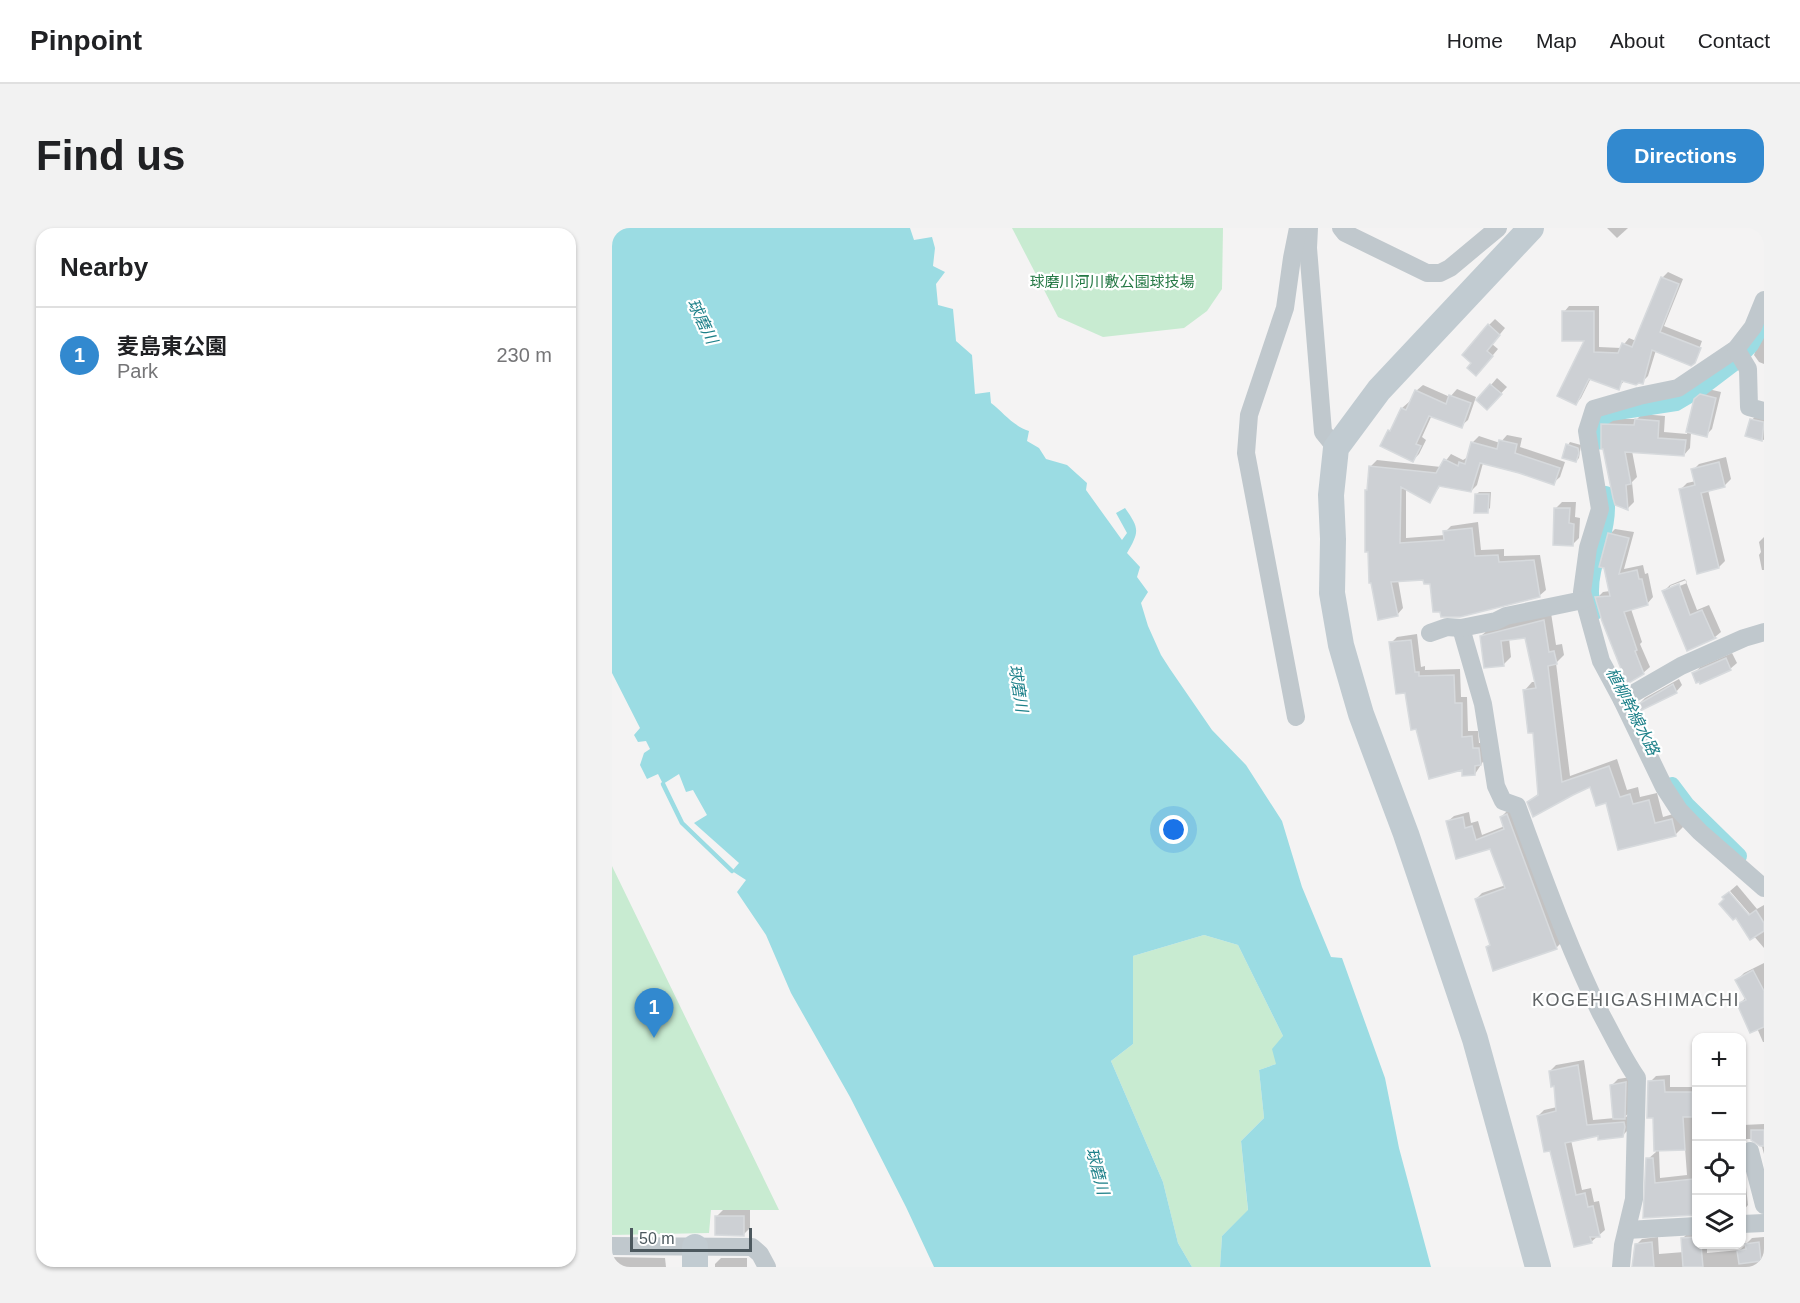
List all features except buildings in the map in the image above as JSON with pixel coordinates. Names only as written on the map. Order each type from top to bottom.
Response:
[{"type":"street","points":[[1296,717],[1246,453],[1250,415],[1285,308],[1298,228]]},
{"type":"street","points":[[1309,228],[1309,260],[1323,432],[1336,448]]},
{"type":"street","points":[[1341,228],[1345,233],[1427,273],[1440,273],[1450,268],[1498,228]]},
{"type":"street","points":[[1531,228],[1379,390],[1336,448],[1331,495],[1332,593],[1341,645],[1360,714],[1406,834],[1475,1039],[1538,1267]]},
{"type":"street","points":[[1764,300],[1753,327],[1746,361],[1749,407],[1764,411]]},
{"type":"street","points":[[1746,361],[1678,388],[1594,409],[1587,431],[1600,509],[1588,548],[1582,592],[1601,661],[1627,697],[1664,787],[1679,810],[1700,832],[1764,888]]},
{"type":"street","points":[[1430,633],[1447,627],[1461,628],[1583,600]]},
{"type":"street","points":[[1461,628],[1483,704],[1496,786],[1503,801],[1517,806],[1567,941],[1618,1047],[1637,1078],[1634,1199],[1621,1267]]},
{"type":"street","points":[[1627,697],[1681,666],[1744,638],[1764,633]]},
{"type":"street","points":[[1750,1151],[1764,1205]]},
{"type":"street","points":[[1746,1224],[1764,1223]]},
{"type":"street","points":[[1627,1230],[1692,1226]]},
{"type":"street","points":[[612,1246],[695,1257],[752,1247],[767,1267]]},
{"type":"green space","name":"球磨川河川敷公園球技場","points":[[1012,228],[1223,228],[1222,289],[1207,311],[1184,328],[1103,337],[1058,317]]},
{"type":"green space","points":[[612,866],[779,1210],[711,1210],[709,1233],[612,1235]]},
{"type":"green space","points":[[1204,935],[1238,945],[1283,1036],[1276,1064],[1259,1070],[1264,1118],[1241,1141],[1248,1211],[1222,1236],[1220,1267],[1192,1267],[1178,1243],[1163,1182],[1111,1061],[1133,1044],[1133,956]]},
{"type":"water","name":"球磨川","points":[[612,228],[910,228],[914,240],[932,237],[935,248],[933,266],[945,272],[936,284],[938,305],[953,309],[956,341],[972,355],[975,394],[990,392],[991,403],[1013,423],[1029,431],[1027,441],[1039,448],[1046,459],[1067,465],[1087,483],[1086,490],[1122,540],[1127,533],[1116,513],[1125,508],[1136,530],[1127,553],[1140,567],[1137,577],[1148,592],[1141,603],[1161,655],[1212,730],[1246,765],[1282,821],[1302,887],[1331,957],[1342,958],[1385,1078],[1399,1148],[1431,1267],[1220,1267],[1222,1236],[1248,1210],[1241,1141],[1264,1118],[1259,1070],[1276,1064],[1272,1049],[1283,1036],[1238,945],[1204,935],[1133,956],[1133,1044],[1111,1061],[1163,1182],[1178,1243],[1192,1267],[934,1267],[850,1097],[791,993],[766,935],[737,892],[746,880],[732,871],[739,863],[694,823],[707,815],[693,790],[686,792],[679,774],[663,784],[658,774],[647,779],[640,765],[644,753],[650,749],[646,741],[638,742],[634,735],[640,728],[612,673]]},
{"type":"waterway","name":"植柳幹線水路","points":[[1597,442],[1598,424],[1611,413],[1676,403],[1703,387],[1732,365],[1751,345],[1762,325]]},
{"type":"waterway","name":"植柳幹線水路","points":[[1595,612],[1591,595],[1592,581],[1604,533],[1606,494]]},
{"type":"waterway","points":[[663,784],[682,823],[732,871]]},
{"type":"waterway","name":"植柳幹線水路","points":[[1672,785],[1687,805],[1739,856]]},
{"type":"place","name":"麦島東公園","points":[[654,1038]]},
{"type":"district","name":"KOGEHIGASHIMACHI","points":[[1636,1000]]}]
